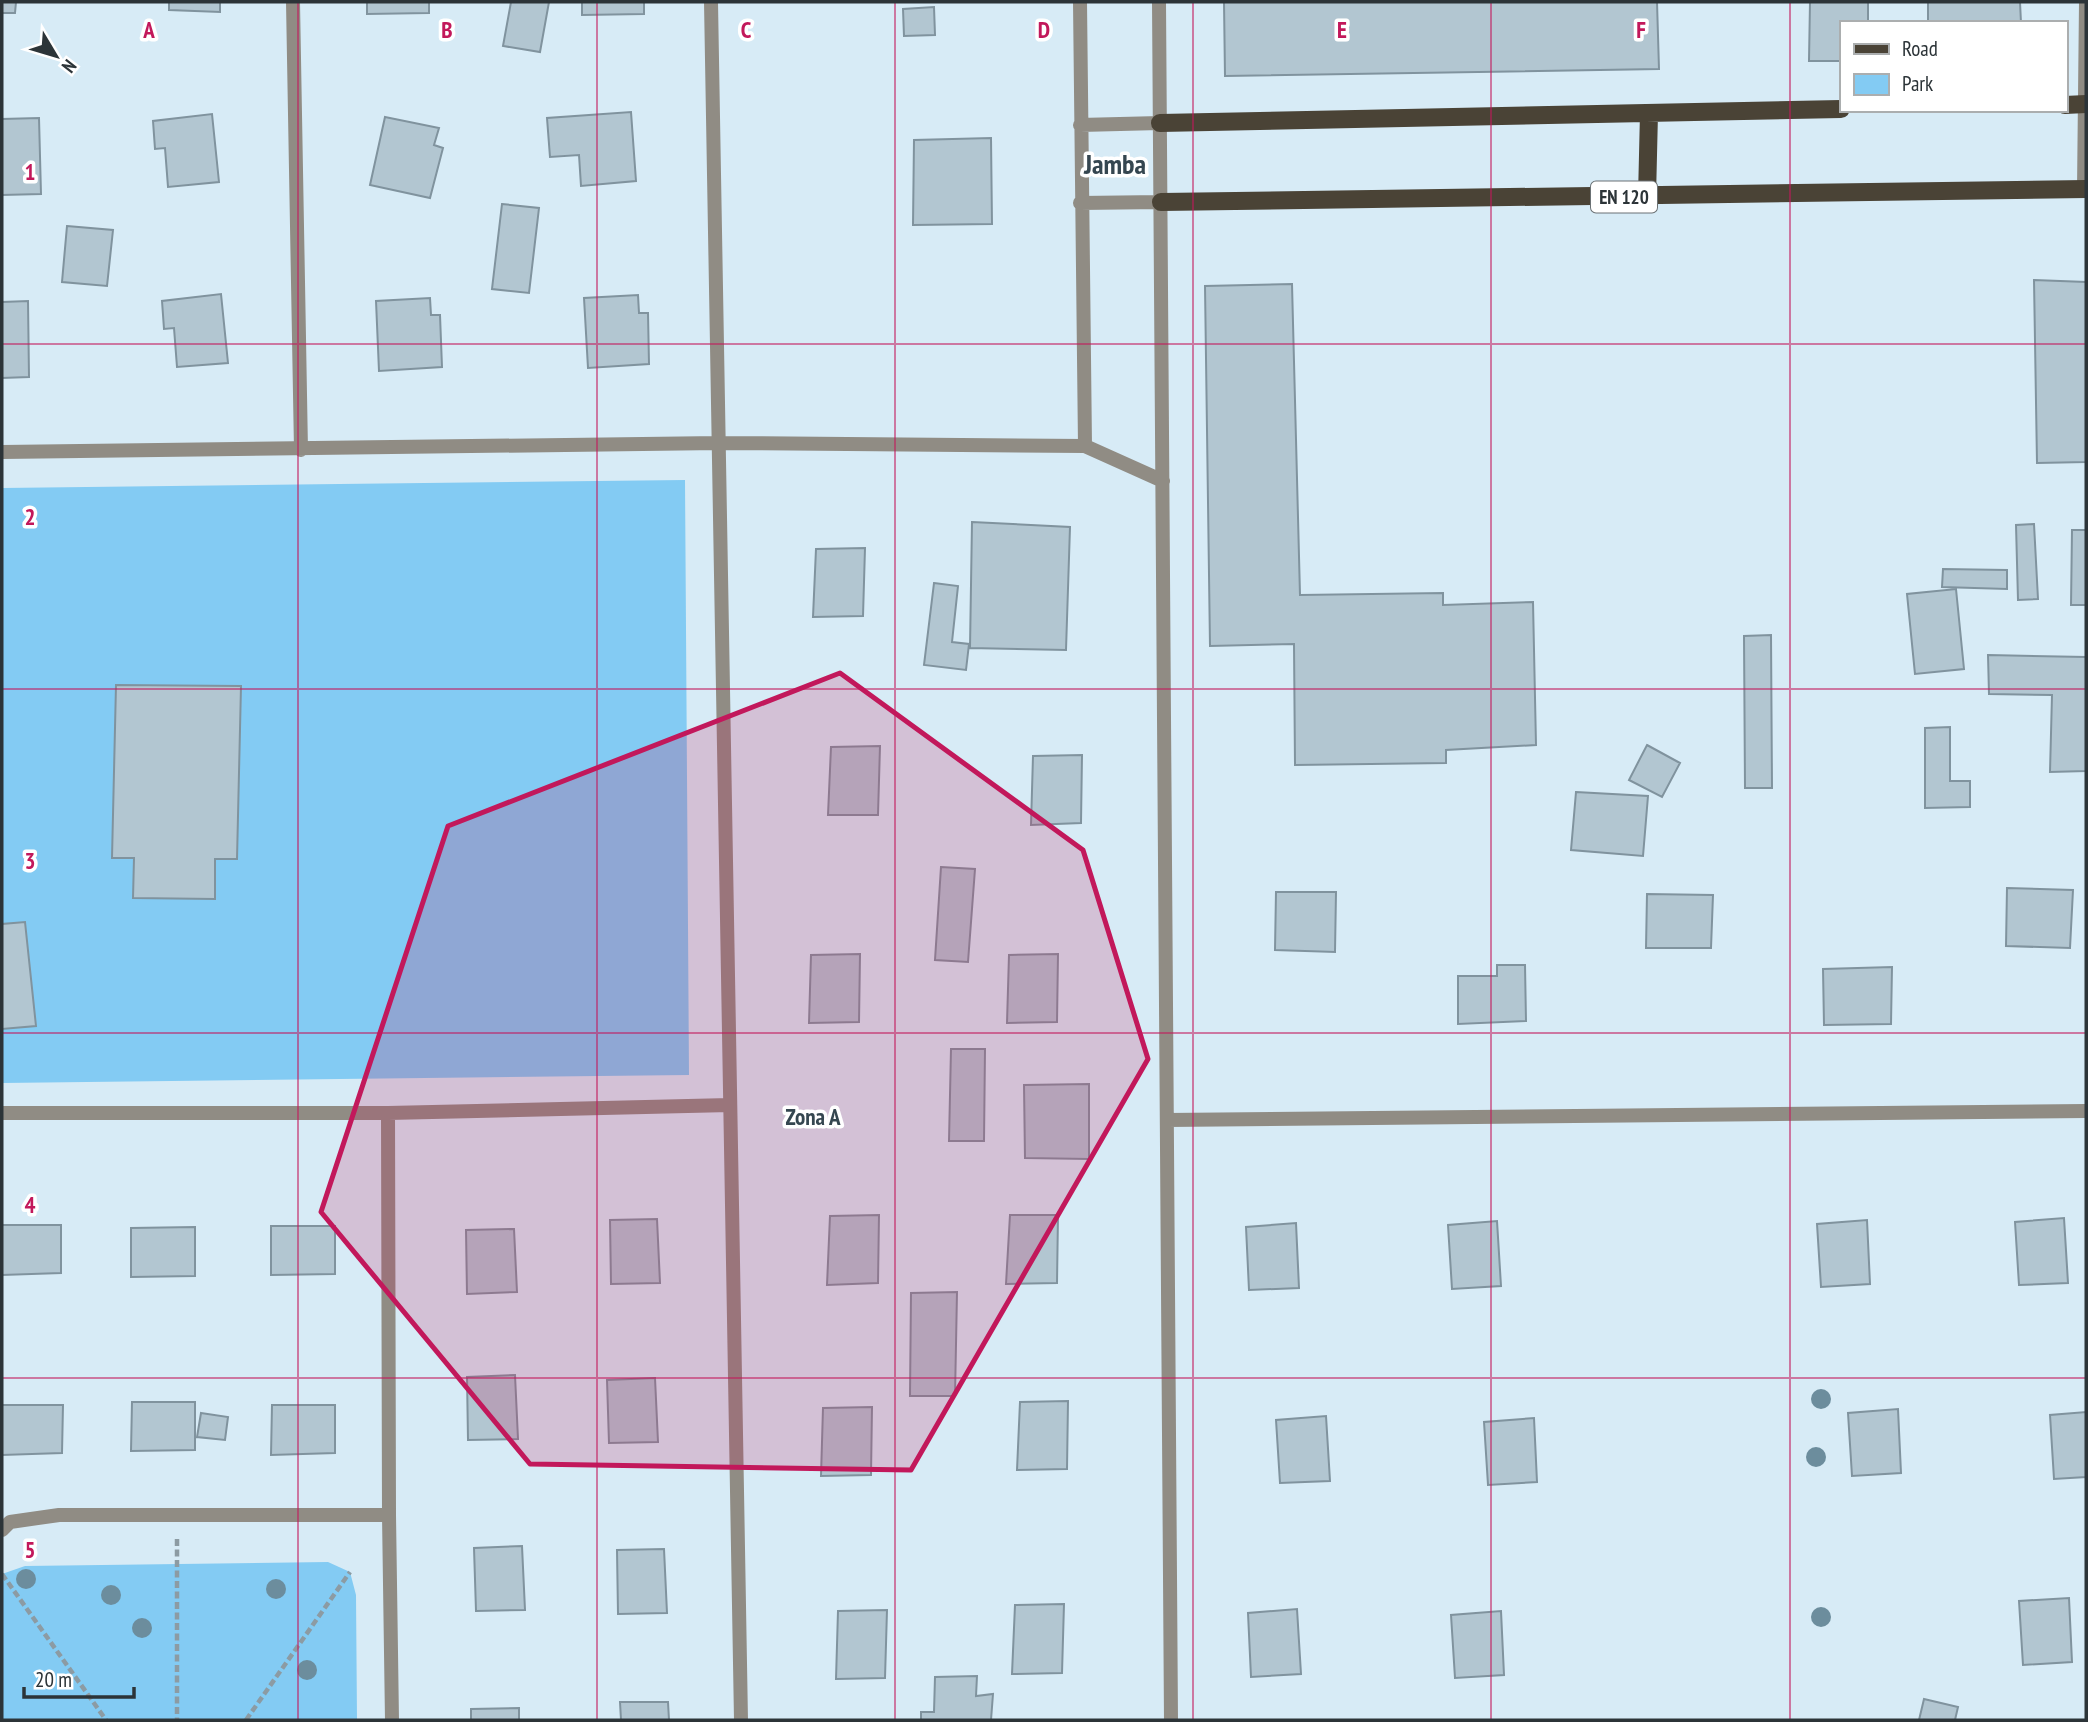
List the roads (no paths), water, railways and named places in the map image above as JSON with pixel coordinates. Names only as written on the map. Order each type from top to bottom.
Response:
[{"type":"main road","points":[[2067,105],[2086,104]]},
{"type":"main road","points":[[1160,123],[1840,109]]},
{"type":"main road","points":[[1647,197],[1649,113]]},
{"type":"main road","name":"EN 120","points":[[1161,202],[2085,189]]},
{"type":"street","points":[[293,2],[301,450]]},
{"type":"street","points":[[711,2],[741,1720]]},
{"type":"street","points":[[1080,2],[1080,203],[1085,446]]},
{"type":"street","points":[[1159,2],[1171,1720]]},
{"type":"street","points":[[2085,189],[2086,2]]},
{"type":"street","points":[[1080,125],[1160,123]]},
{"type":"street","points":[[1080,203],[1161,202]]},
{"type":"street","points":[[2,452],[719,443],[1085,446],[1163,481]]},
{"type":"street","points":[[2,1113],[388,1113],[730,1105]]},
{"type":"street","points":[[1167,1120],[2086,1111]]},
{"type":"street","points":[[388,1113],[392,1720]]},
{"type":"street","points":[[2,1530],[10,1522],[59,1516],[389,1516]]},
{"type":"district","name":"Jamba","points":[[1115,164]]},
{"type":"district","name":"Zona A","points":[[813,1117]]}]
